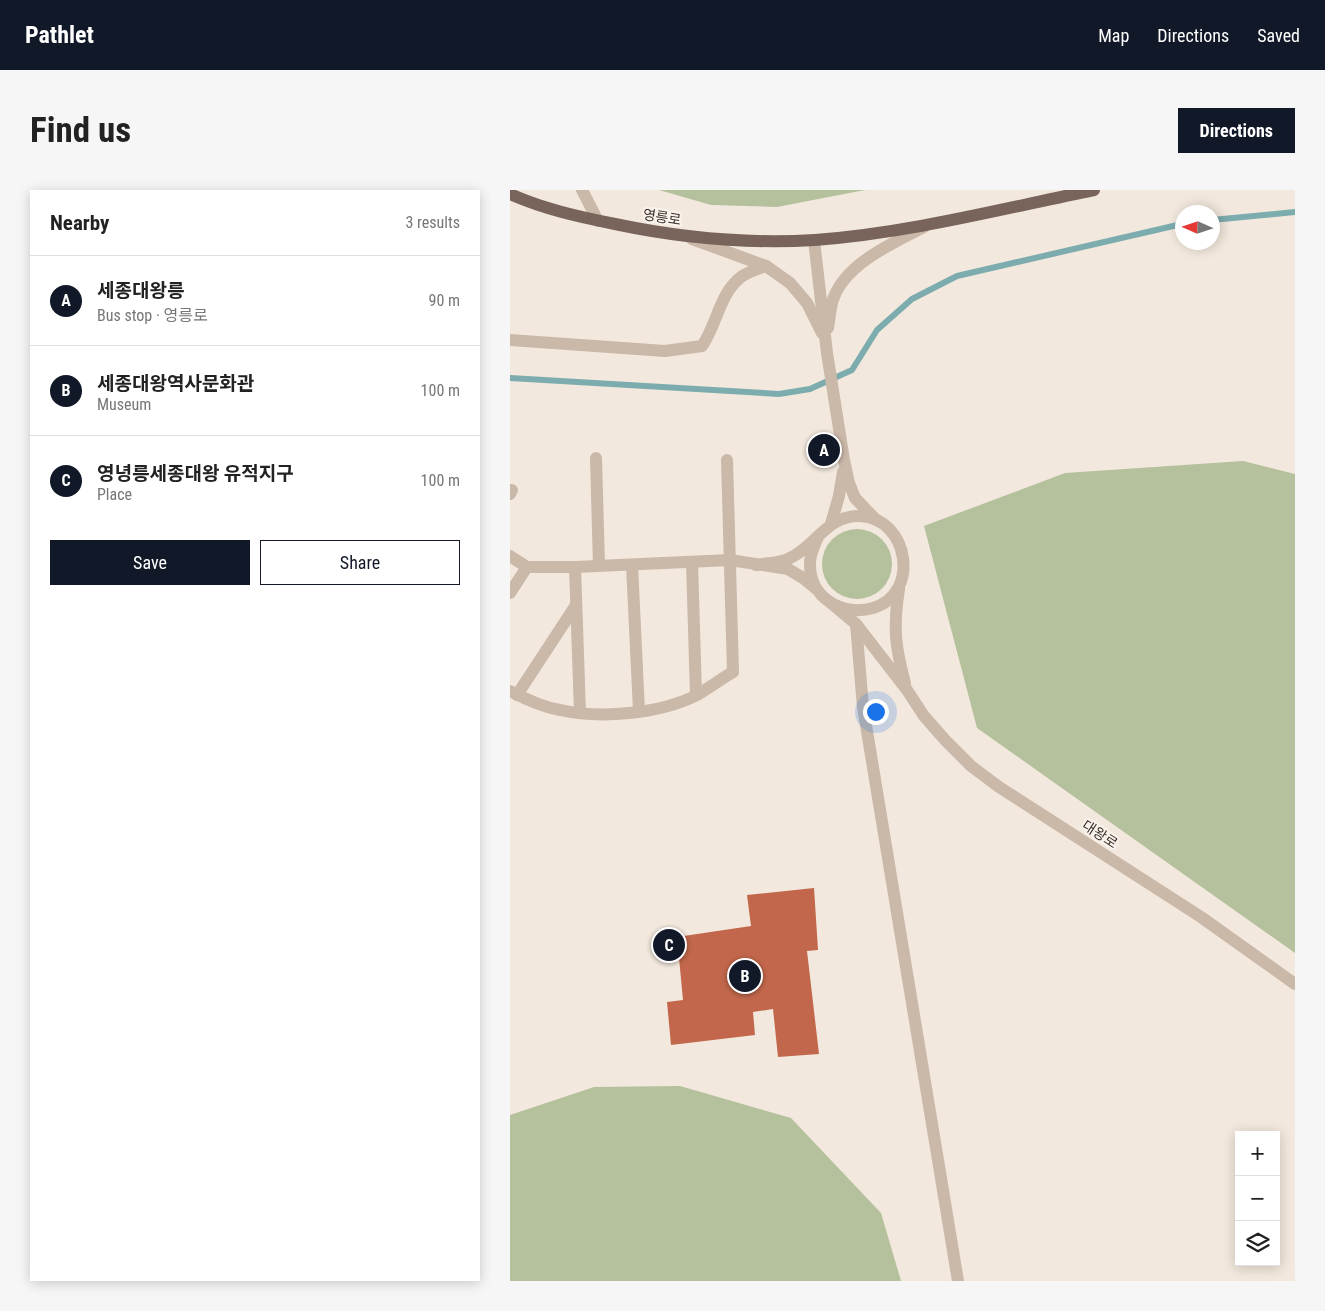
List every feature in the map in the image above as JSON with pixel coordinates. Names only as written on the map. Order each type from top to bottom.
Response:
[{"type":"main road","name":"영릉로","points":[[510,194],[574,216],[598,221],[685,236],[742,241],[814,240],[868,234],[926,225],[1094,190]]},
{"type":"street","points":[[582,190],[598,221]]},
{"type":"street","points":[[826,346],[834,297],[846,277],[867,258],[926,225]]},
{"type":"street","points":[[685,236],[766,266],[790,283],[807,303],[826,346]]},
{"type":"street","points":[[814,240],[826,346],[849,483],[855,498],[876,520],[889,528],[899,541],[904,556],[904,571],[899,586],[894,631],[897,652],[907,690]]},
{"type":"street","points":[[510,340],[665,351],[702,346],[710,335],[720,307],[731,289],[741,278],[766,266]]},
{"type":"street","points":[[596,458],[599,566]]},
{"type":"street","points":[[576,605],[514,693],[559,710],[612,714],[667,706],[696,695],[733,672],[727,460]]},
{"type":"street","points":[[831,524],[843,479],[844,460]]},
{"type":"street","points":[[756,565],[789,559],[831,524],[845,518],[861,516],[876,520]]},
{"type":"street","points":[[820,535],[812,549],[810,564],[812,580],[820,594]]},
{"type":"street","points":[[510,556],[527,566],[575,567],[730,560],[788,569],[803,578],[856,624],[907,690]]},
{"type":"street","points":[[692,562],[696,695]]},
{"type":"street","points":[[632,565],[639,711]]},
{"type":"street","points":[[510,593],[527,566]]},
{"type":"street","points":[[575,567],[580,713]]},
{"type":"street","points":[[832,604],[846,610],[861,611],[876,607],[890,599],[899,586]]},
{"type":"street","points":[[856,624],[863,707],[958,1281]]},
{"type":"street","name":"대왕로","points":[[907,690],[924,716],[971,766],[999,787],[1201,916],[1295,984]]},
{"type":"green space","points":[[659,190],[865,190],[777,207],[711,205]]},
{"type":"green space","points":[[1243,461],[1295,474],[1295,953],[977,728],[924,526],[1065,473]]},
{"type":"green space","points":[[857,529],[870,532],[882,539],[889,551],[892,564],[889,577],[882,589],[870,596],[857,599],[844,596],[832,589],[825,577],[822,564],[825,551],[832,539],[844,532]]},
{"type":"green space","points":[[680,1086],[791,1118],[881,1213],[901,1281],[510,1281],[510,1115],[594,1087]]},
{"type":"building","points":[[814,888],[818,950],[807,951],[819,1054],[778,1057],[773,1009],[753,1012],[755,1035],[671,1045],[667,1002],[683,1000],[677,937],[751,926],[747,895]]},
{"type":"waterway","points":[[1220,219],[1295,212]]},
{"type":"waterway","points":[[510,378],[779,394],[810,389],[852,370],[877,330],[912,299],[957,276],[1175,226]]},
{"type":"place","name":"세종대왕릉","points":[[824,450]]},
{"type":"place","name":"영녕릉세종대왕 유적지구","points":[[669,945]]},
{"type":"place","name":"세종대왕역사문화관","points":[[745,976]]}]
